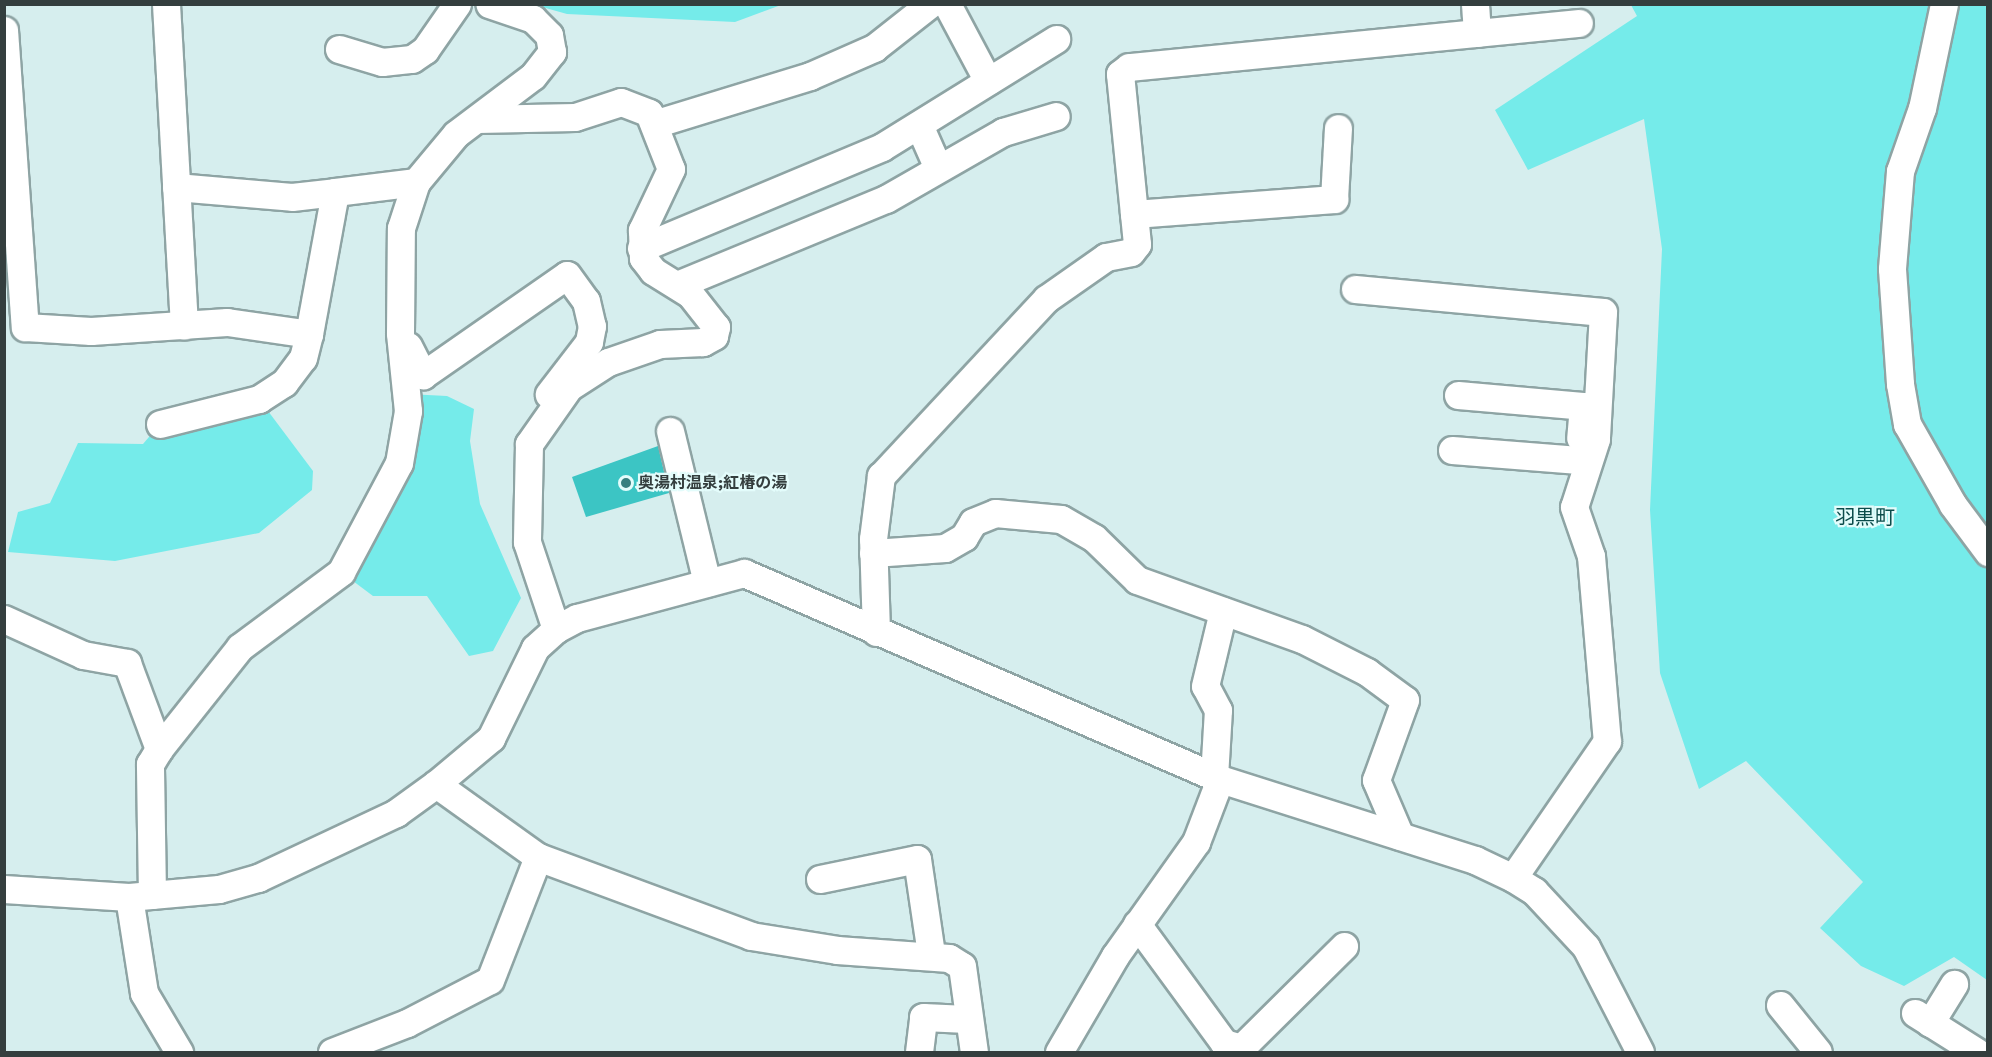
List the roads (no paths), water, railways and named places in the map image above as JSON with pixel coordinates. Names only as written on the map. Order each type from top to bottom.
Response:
[{"type":"street","points":[[166,4],[184,325]]},
{"type":"street","points":[[339,49],[382,62],[412,59],[425,50],[458,4]]},
{"type":"street","points":[[179,1053],[144,993],[140,896],[150,764],[207,683],[257,634],[341,572],[399,463],[408,411],[400,333],[401,228],[416,182],[431,159],[477,119],[547,65],[552,52],[549,35],[533,20],[489,4]]},
{"type":"street","points":[[654,124],[810,76],[863,53],[930,4]]},
{"type":"street","points":[[947,4],[988,81]]},
{"type":"street","points":[[1475,4],[1477,33]]},
{"type":"street","points":[[1944,4],[1922,108],[1900,171],[1892,269],[1900,384],[1908,424],[1953,505],[1988,552]]},
{"type":"street","points":[[876,632],[873,553],[881,476],[1046,299],[1106,257],[1131,252],[1137,244],[1120,74],[1129,67],[1579,23]]},
{"type":"street","points":[[4,30],[15,327],[91,331],[184,325],[267,325],[309,334]]},
{"type":"street","points":[[641,248],[882,147],[1056,39]]},
{"type":"street","points":[[477,119],[575,117],[621,102],[637,104],[654,124],[671,169],[642,230],[641,248],[653,271],[677,285],[711,315],[714,336],[660,344],[608,362],[569,387],[529,444]]},
{"type":"street","points":[[677,285],[886,199],[1002,132],[1056,116]]},
{"type":"street","points":[[919,125],[938,168]]},
{"type":"street","points":[[1134,214],[1334,199],[1338,128]]},
{"type":"street","points":[[176,187],[292,197],[416,182]]},
{"type":"street","points":[[160,424],[259,399],[284,383],[303,358],[335,192]]},
{"type":"street","points":[[400,333],[423,375],[567,275],[586,301],[589,342],[565,369],[531,425],[529,444],[527,542],[556,629]]},
{"type":"street","points":[[1355,289],[1603,312],[1596,440],[1576,490]]},
{"type":"street","points":[[1458,395],[1582,406],[1574,507],[1591,556],[1600,628],[1597,672],[1607,741],[1513,878]]},
{"type":"street","points":[[257,634],[262,613],[314,578],[334,554],[382,469],[393,423]]},
{"type":"street","points":[[670,430],[707,583]]},
{"type":"street","points":[[1452,450],[1579,460]]},
{"type":"street","points":[[873,553],[945,548],[964,537],[973,522],[995,513],[1026,513],[1061,519],[1094,538],[1137,580],[1302,639],[1367,672],[1405,700],[1376,780],[1400,836]]},
{"type":"street","points":[[4,889],[140,896],[219,889],[258,878],[396,813],[436,784],[491,738],[535,648],[556,629],[577,618],[744,573],[758,576],[876,632],[1217,778],[1400,836],[1513,878],[1548,905],[1586,947],[1640,1053]]},
{"type":"street","points":[[1059,1053],[1137,924],[1196,842],[1217,778],[1218,710],[1205,686],[1223,611]]},
{"type":"street","points":[[4,620],[83,655],[127,663],[159,749]]},
{"type":"street","points":[[436,784],[538,857],[751,936],[837,950],[931,954],[962,966],[967,1019],[974,1053]]},
{"type":"street","points":[[332,1053],[406,1023],[490,980],[538,857]]},
{"type":"street","points":[[820,879],[917,859],[931,954]]},
{"type":"street","points":[[1137,924],[1224,1048],[1241,1048],[1344,946]]},
{"type":"street","points":[[1954,984],[1922,1018],[1977,1053]]},
{"type":"street","points":[[1780,1005],[1818,1053]]},
{"type":"street","points":[[919,1053],[923,1017],[967,1019]]},
{"type":"place","name":"奥湯村温泉;紅椿の湯","points":[[626,483]]},
{"type":"district","name":"羽黒町","points":[[1865,517]]}]
